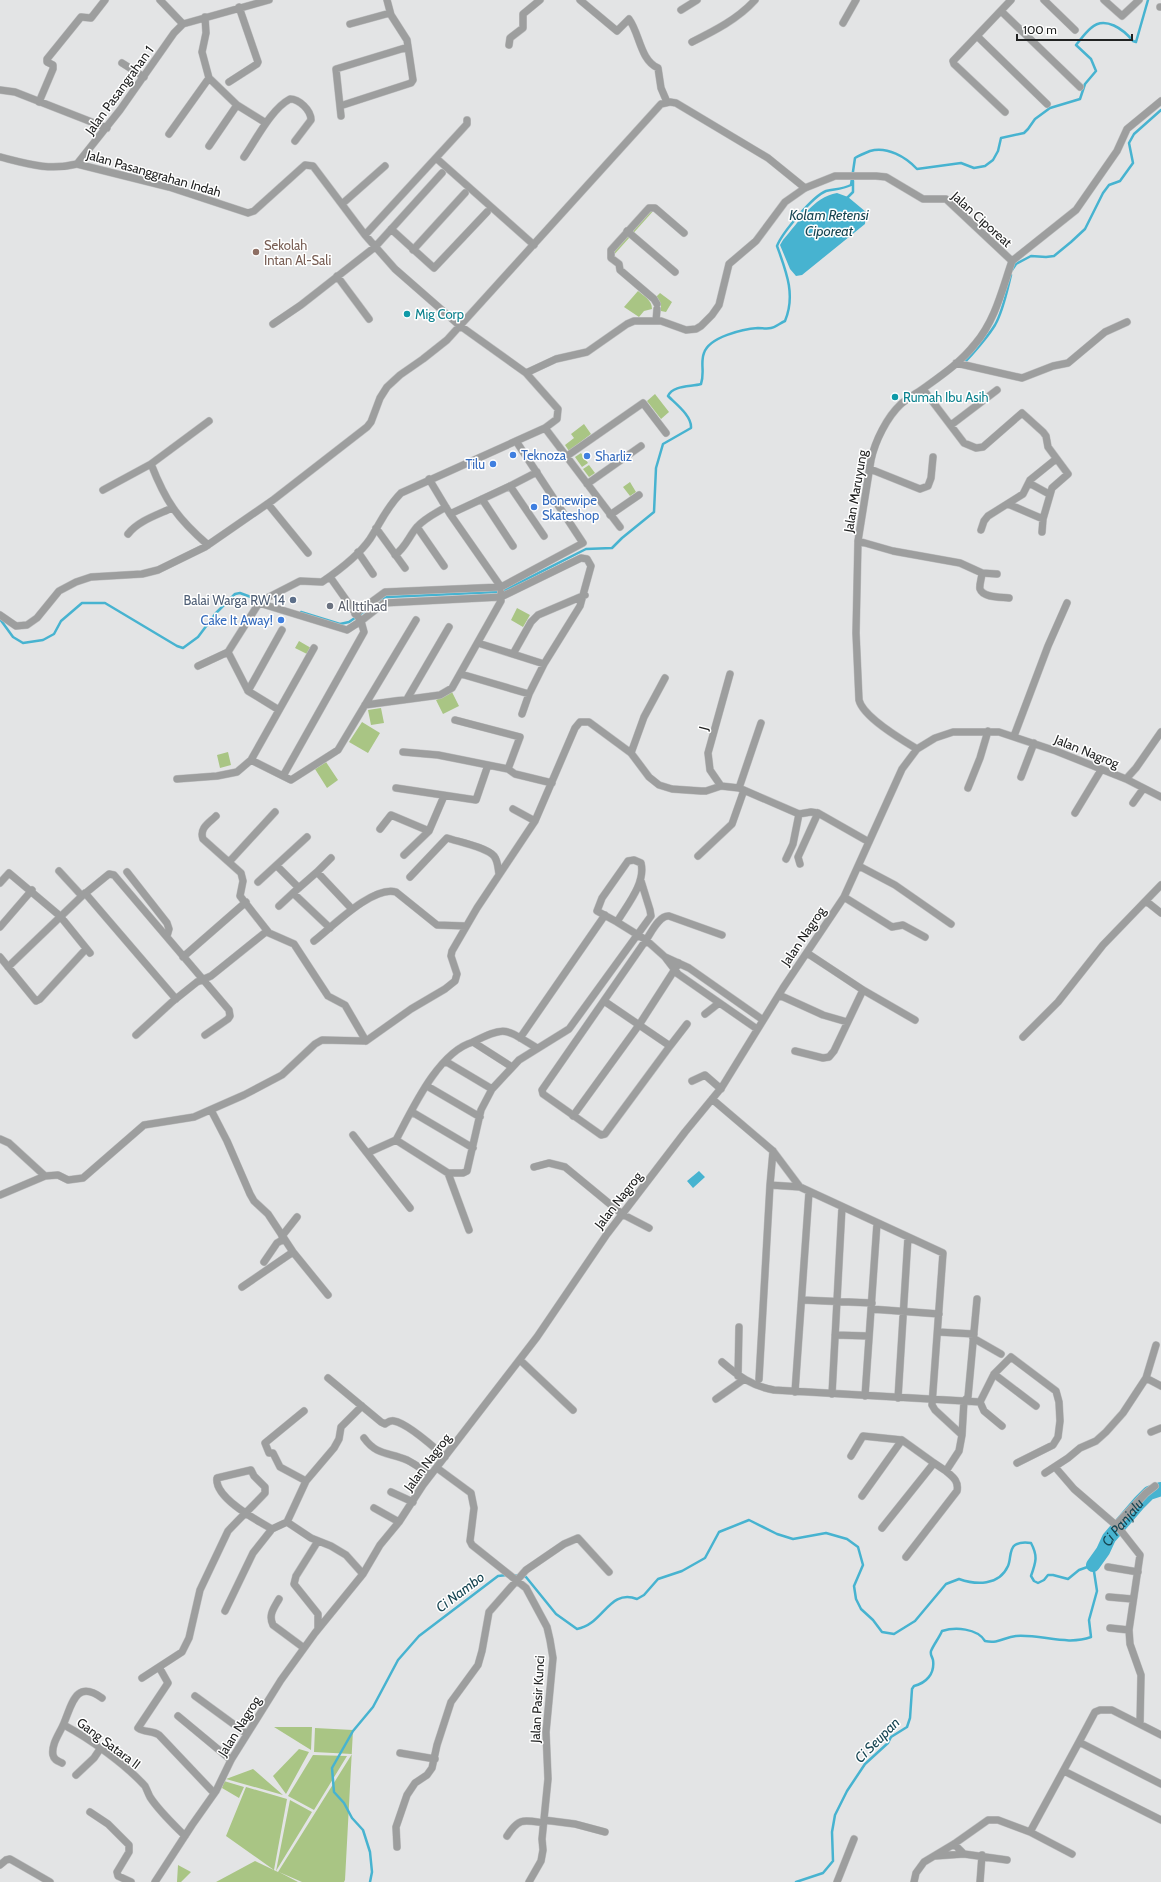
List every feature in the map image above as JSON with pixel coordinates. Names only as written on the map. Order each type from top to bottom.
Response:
[{"type":"street","points":[[39,102],[53,69],[52,65],[47,62],[47,59],[81,17],[91,18],[105,0]]},
{"type":"street","points":[[160,0],[183,24],[239,7],[269,0]]},
{"type":"street","points":[[340,106],[412,82],[408,47],[405,37],[390,13],[386,0]]},
{"type":"street","points":[[509,45],[510,38],[524,27],[522,17],[523,14],[540,0]]},
{"type":"street","points":[[580,0],[617,31],[629,19],[634,25],[640,43],[651,65],[658,68],[661,88],[667,102]]},
{"type":"street","points":[[681,10],[697,0]]},
{"type":"street","points":[[692,42],[731,20],[754,0]]},
{"type":"street","points":[[843,23],[856,0]]},
{"type":"street","points":[[1005,112],[954,64],[955,58],[1011,0]]},
{"type":"street","points":[[1044,0],[1075,30]]},
{"type":"street","points":[[1104,0],[1120,16],[1124,16],[1139,0]]},
{"type":"street","points":[[229,82],[258,62],[239,7]]},
{"type":"street","points":[[1001,11],[1080,87]]},
{"type":"street","points":[[350,24],[390,13]]},
{"type":"street","points":[[205,17],[206,33],[202,52],[208,78],[237,105],[266,123]]},
{"type":"street","name":"Jalan Pasangrahan 1","points":[[78,164],[107,128],[174,33],[183,24]]},
{"type":"street","points":[[977,36],[1047,104]]},
{"type":"street","points":[[340,116],[336,69],[408,47]]},
{"type":"street","points":[[122,63],[144,77]]},
{"type":"street","points":[[169,134],[208,78]]},
{"type":"street","points":[[0,90],[15,92],[107,128]]},
{"type":"street","points":[[244,158],[266,123],[283,103],[290,99],[294,99],[309,111],[311,116],[311,120],[295,141]]},
{"type":"street","name":"Jalan Ciporeat","points":[[526,373],[556,359],[586,352],[629,322],[668,322],[676,327],[686,330],[696,329],[701,326],[719,305],[730,264],[756,241],[785,202],[805,188],[835,176],[886,177],[922,199],[946,199],[1012,261],[1076,210],[1117,150],[1127,129],[1161,101]]},
{"type":"street","points":[[1,615],[12,625],[20,627],[27,625],[37,618],[59,590],[91,577],[142,574],[158,570],[208,545],[268,504],[367,427],[371,422],[380,398],[387,387],[400,375],[447,340],[661,104],[667,102],[676,103],[768,158],[805,188]]},
{"type":"street","points":[[209,146],[237,105]]},
{"type":"street","points":[[365,236],[467,124],[467,120]]},
{"type":"street","points":[[0,157],[43,167],[66,167],[78,164]]},
{"type":"street","points":[[436,158],[534,245]]},
{"type":"street","name":"Jalan Pasanggrahan Indah","points":[[78,164],[169,187],[248,213],[254,211],[304,165],[308,164],[315,167],[365,236],[395,269],[459,325],[526,373],[558,409],[557,419],[545,428]]},
{"type":"street","points":[[342,204],[385,166]]},
{"type":"street","points":[[273,324],[284,318],[375,247],[442,173]]},
{"type":"street","points":[[412,250],[465,193]]},
{"type":"street","points":[[656,321],[656,304],[620,270],[618,264],[611,258],[611,250],[649,208],[655,208],[684,233]]},
{"type":"street","points":[[391,229],[432,267],[436,267],[487,212]]},
{"type":"street","points":[[627,231],[675,272]]},
{"type":"street","name":"Jalan Maruyung","points":[[917,749],[895,735],[869,715],[860,705],[856,633],[858,541],[870,469],[875,447],[891,416],[902,403],[923,389],[956,363],[974,345],[991,320],[1012,261]]},
{"type":"street","points":[[337,276],[368,319]]},
{"type":"street","points":[[956,363],[1022,378],[1053,366],[1068,363],[1105,332],[1126,322]]},
{"type":"street","points":[[923,389],[964,443],[971,447],[979,448],[988,443],[1020,414],[1024,413],[1046,436],[1048,447],[1068,474],[1052,488],[1043,520],[1042,532]]},
{"type":"street","points":[[951,425],[997,390]]},
{"type":"street","points":[[567,456],[643,403],[666,432]]},
{"type":"street","points":[[103,490],[151,464],[209,421]]},
{"type":"street","points":[[198,666],[228,652],[262,601],[300,581],[322,582],[330,577],[370,539],[388,507],[401,493],[545,428],[620,527]]},
{"type":"street","points":[[355,614],[385,592],[501,587],[583,543],[516,442]]},
{"type":"street","points":[[587,484],[641,446]]},
{"type":"street","points":[[870,469],[920,489],[928,486],[931,478],[933,458]]},
{"type":"street","points":[[981,530],[984,521],[988,516],[1024,494],[1029,483],[1044,468],[1056,459]]},
{"type":"street","points":[[151,464],[163,493],[172,508],[194,533],[208,545]]},
{"type":"street","points":[[395,555],[406,545],[417,527],[431,515],[482,498],[537,472]]},
{"type":"street","points":[[366,705],[440,694],[452,688],[501,601],[501,587],[448,510],[430,479]]},
{"type":"street","points":[[1029,483],[1050,494]]},
{"type":"street","points":[[510,486],[544,536]]},
{"type":"street","points":[[610,515],[639,495]]},
{"type":"street","points":[[482,498],[513,546]]},
{"type":"street","points":[[268,504],[308,553]]},
{"type":"street","points":[[1008,504],[1043,520]]},
{"type":"street","points":[[128,534],[133,528],[141,523],[172,508]]},
{"type":"street","points":[[417,527],[444,566]]},
{"type":"street","points":[[376,528],[405,568]]},
{"type":"street","points":[[858,541],[893,551],[960,563],[982,572],[997,574]]},
{"type":"street","points":[[358,552],[373,574]]},
{"type":"street","points":[[262,601],[344,630],[351,628],[384,603],[501,597],[582,558],[590,561],[591,566],[584,595],[576,615],[544,664],[529,694],[522,714]]},
{"type":"street","points":[[982,572],[980,590],[987,595],[1009,598]]},
{"type":"street","points":[[283,776],[365,630],[361,621],[330,577]]},
{"type":"street","points":[[513,654],[531,622],[538,615],[584,595]]},
{"type":"street","points":[[1014,736],[1048,646],[1067,603]]},
{"type":"street","points":[[251,760],[291,780],[338,750],[416,620]]},
{"type":"street","points":[[407,699],[449,627]]},
{"type":"street","points":[[248,692],[282,630]]},
{"type":"street","points":[[478,643],[544,664]]},
{"type":"street","points":[[177,779],[217,776],[238,772],[251,760],[314,648]]},
{"type":"street","points":[[228,652],[248,692],[279,710]]},
{"type":"street","points":[[461,674],[529,694]]},
{"type":"street","name":"J","points":[[721,786],[710,770],[708,754],[730,674]]},
{"type":"street","points":[[630,753],[644,717],[665,678]]},
{"type":"street","points":[[456,720],[520,737],[508,770]]},
{"type":"street","points":[[0,1195],[45,1176],[58,1175],[68,1180],[83,1178],[144,1125],[184,1119],[211,1110],[244,1096],[282,1075],[315,1044],[322,1040],[366,1041],[411,1009],[445,989],[455,980],[456,971],[452,953],[466,926],[535,821],[575,728],[580,722],[589,722],[630,753],[649,777],[669,788],[706,791],[721,786],[741,789],[799,814],[811,812],[818,814],[869,842]]},
{"type":"street","points":[[698,856],[732,824],[761,723]]},
{"type":"street","points":[[968,788],[980,758],[988,731]]},
{"type":"street","name":"Jalan Nagrog","points":[[155,1882],[214,1793],[231,1760],[247,1734],[318,1628],[363,1574],[380,1545],[399,1522],[431,1475],[551,1319],[607,1234],[676,1143],[721,1089],[757,1029],[844,897],[902,769],[917,749],[926,742],[953,732],[988,731],[1014,736],[1126,779],[1136,768],[1161,732]]},
{"type":"street","points":[[1021,777],[1034,743]]},
{"type":"street","points":[[403,752],[438,755],[488,765],[508,770],[515,774],[552,782]]},
{"type":"street","points":[[396,788],[476,800],[488,765]]},
{"type":"street","points":[[1075,813],[1101,770]]},
{"type":"street","points":[[1126,779],[1161,797]]},
{"type":"street","points":[[1133,803],[1143,789]]},
{"type":"street","points":[[404,855],[429,831],[444,796]]},
{"type":"street","points":[[513,809],[535,821]]},
{"type":"street","points":[[228,862],[275,812]]},
{"type":"street","points":[[786,859],[793,844],[799,814]]},
{"type":"street","points":[[800,864],[798,857],[818,814]]},
{"type":"street","points":[[380,829],[391,815],[429,831]]},
{"type":"street","points":[[216,816],[203,829],[201,834],[203,839],[241,873],[243,880],[240,894],[267,930],[274,936],[294,944],[328,996],[344,1005],[366,1041]]},
{"type":"street","points":[[258,882],[307,838]]},
{"type":"street","points":[[410,877],[447,838],[480,848],[491,854],[496,859],[499,874]]},
{"type":"street","points":[[279,906],[331,858]]},
{"type":"street","points":[[396,1140],[448,1173],[466,1172],[480,1117],[492,1089],[512,1067],[536,1048],[569,1029],[637,935],[650,916],[650,910],[641,881],[641,863],[634,860],[628,861],[597,907],[597,911],[617,922],[637,935],[646,940],[665,957],[674,970],[757,1029]]},
{"type":"street","points":[[277,866],[330,928]]},
{"type":"street","points":[[859,866],[895,886],[951,924]]},
{"type":"street","points":[[58,871],[84,894],[176,999]]},
{"type":"street","points":[[127,872],[167,923],[167,936]]},
{"type":"street","points":[[317,872],[352,909]]},
{"type":"street","points":[[0,883],[9,873],[32,890],[60,916],[88,951],[40,999],[36,1001],[0,957]]},
{"type":"street","points":[[8,966],[84,894],[109,874],[114,875],[229,1010],[230,1013],[228,1019],[205,1034]]},
{"type":"street","points":[[617,922],[641,881]]},
{"type":"street","points":[[1022,1037],[1058,1002],[1103,946],[1161,885]]},
{"type":"street","points":[[0,928],[32,890]]},
{"type":"street","points":[[314,941],[352,909],[372,897],[392,891],[437,925],[466,926]]},
{"type":"street","points":[[844,897],[892,926],[897,927],[903,925],[925,937]]},
{"type":"street","points":[[1146,901],[1161,913]]},
{"type":"street","points":[[183,957],[246,902]]},
{"type":"street","points":[[520,1038],[605,915]]},
{"type":"street","points":[[687,1024],[605,1134],[598,1134],[542,1094],[542,1090],[661,919],[665,916],[722,935]]},
{"type":"street","points":[[136,1035],[176,999],[203,979],[211,976],[267,930]]},
{"type":"street","points":[[807,953],[863,990],[915,1020]]},
{"type":"street","points":[[665,957],[689,968],[763,1020]]},
{"type":"street","points":[[573,1116],[640,1025],[679,963]]},
{"type":"street","points":[[795,1051],[823,1058],[829,1057],[834,1051],[863,990]]},
{"type":"street","points":[[779,996],[823,1015],[847,1022]]},
{"type":"street","points":[[604,1001],[670,1046]]},
{"type":"street","points":[[705,1014],[719,1002]]},
{"type":"street","points":[[367,1153],[396,1140],[427,1086],[445,1061],[455,1052],[499,1030],[509,1032],[536,1048]]},
{"type":"street","points":[[473,1042],[512,1067]]},
{"type":"street","points":[[445,1061],[492,1089]]},
{"type":"street","points":[[692,1081],[705,1075],[721,1089]]},
{"type":"street","points":[[427,1086],[480,1117]]},
{"type":"street","points":[[712,1100],[773,1151],[800,1187]]},
{"type":"street","points":[[211,1110],[227,1141],[250,1194],[268,1214],[293,1252],[328,1295]]},
{"type":"street","points":[[412,1112],[473,1148]]},
{"type":"street","points":[[353,1135],[410,1208]]},
{"type":"street","points":[[0,1139],[9,1143],[45,1176]]},
{"type":"street","points":[[759,1379],[773,1151]]},
{"type":"street","points":[[534,1166],[549,1163],[565,1166],[622,1214],[649,1228]]},
{"type":"street","points":[[448,1173],[469,1230]]},
{"type":"street","points":[[770,1185],[800,1187],[943,1253],[933,1399],[935,1410],[962,1435]]},
{"type":"street","points":[[795,1392],[810,1192]]},
{"type":"street","points":[[832,1394],[842,1207]]},
{"type":"street","points":[[264,1262],[297,1217]]},
{"type":"street","points":[[865,1396],[877,1223]]},
{"type":"street","points":[[898,1398],[908,1237]]},
{"type":"street","points":[[242,1287],[293,1252]]},
{"type":"street","points":[[946,1471],[959,1451],[962,1435],[964,1401],[968,1397],[977,1299]]},
{"type":"street","points":[[802,1300],[837,1302],[903,1311],[939,1314]]},
{"type":"street","points":[[739,1327],[741,1378]]},
{"type":"street","points":[[938,1332],[973,1336],[1001,1354]]},
{"type":"street","points":[[835,1335],[869,1336]]},
{"type":"street","points":[[1045,1473],[1075,1451],[1096,1441],[1123,1413],[1146,1378],[1156,1345]]},
{"type":"street","points":[[980,1402],[994,1374],[1011,1357],[1056,1391],[1058,1396],[1060,1421],[1056,1441],[1053,1445],[1017,1463]]},
{"type":"street","points":[[520,1360],[573,1410]]},
{"type":"street","points":[[722,1362],[741,1378],[766,1389],[795,1392],[980,1402]]},
{"type":"street","points":[[994,1374],[1036,1406]]},
{"type":"street","points":[[328,1378],[382,1423],[396,1421],[418,1434],[445,1458]]},
{"type":"street","points":[[716,1399],[741,1378]]},
{"type":"street","points":[[1146,1378],[1161,1386]]},
{"type":"street","points":[[980,1402],[984,1411],[1002,1426]]},
{"type":"street","points":[[225,1611],[253,1553],[272,1528],[287,1522],[306,1481],[334,1448],[339,1439],[341,1427],[362,1406]]},
{"type":"street","points":[[304,1410],[265,1443],[269,1453],[273,1453],[280,1466],[306,1481]]},
{"type":"street","points":[[1151,1432],[1161,1428]]},
{"type":"street","points":[[851,1456],[863,1436],[902,1440],[956,1479],[958,1487],[957,1491],[906,1557]]},
{"type":"street","points":[[364,1438],[374,1449],[383,1454],[391,1454],[409,1461],[431,1475]]},
{"type":"street","points":[[862,1496],[902,1440]]},
{"type":"street","points":[[882,1528],[934,1463]]},
{"type":"street","points":[[1055,1467],[1074,1489],[1125,1534],[1140,1555],[1132,1600],[1129,1630],[1130,1644],[1141,1675],[1140,1724]]},
{"type":"street","name":"Jalan Pasir Kunci","points":[[437,1468],[471,1493],[474,1508],[470,1541],[475,1549],[491,1559],[504,1572],[516,1579],[526,1588],[547,1627],[553,1658],[546,1732],[548,1779],[541,1862],[529,1882]]},
{"type":"street","points":[[142,1678],[182,1652],[189,1638],[200,1590],[228,1531],[245,1514],[264,1493],[265,1487],[254,1476],[251,1470],[217,1478],[218,1484],[229,1500],[245,1514],[272,1528]]},
{"type":"street","points":[[1117,1526],[1154,1486]]},
{"type":"street","points":[[391,1492],[413,1502]]},
{"type":"street","points":[[374,1508],[399,1522]]},
{"type":"street","points":[[287,1522],[311,1538],[331,1546],[346,1555],[363,1574]]},
{"type":"street","points":[[397,1847],[396,1827],[407,1795],[415,1783],[427,1775],[432,1768],[437,1745],[451,1702],[478,1665],[482,1651],[488,1612],[516,1579],[526,1570],[564,1544],[578,1538],[609,1572]]},
{"type":"street","points":[[318,1541],[296,1576],[294,1584],[318,1614],[318,1628]]},
{"type":"street","points":[[1108,1567],[1138,1572]]},
{"type":"street","points":[[1109,1598],[1132,1600]]},
{"type":"street","points":[[280,1599],[271,1613],[271,1621],[273,1625],[304,1648]]},
{"type":"street","points":[[1110,1628],[1129,1630]]},
{"type":"street","points":[[159,1667],[168,1683],[138,1728],[142,1731],[155,1732],[159,1735],[214,1793]]},
{"type":"street","points":[[62,1763],[54,1758],[54,1744],[64,1725],[73,1699],[80,1693],[87,1691],[95,1693],[102,1698]]},
{"type":"street","points":[[195,1696],[247,1734]]},
{"type":"street","points":[[1030,1832],[1096,1712],[1100,1710],[1112,1710],[1161,1735]]},
{"type":"street","points":[[178,1716],[231,1760]]},
{"type":"street","name":"Gang Satara II","points":[[64,1725],[113,1757],[135,1776],[148,1790],[150,1797],[164,1814],[185,1836]]},
{"type":"street","points":[[1079,1742],[1161,1784]]},
{"type":"street","points":[[76,1776],[94,1758],[100,1749]]},
{"type":"street","points":[[400,1753],[435,1759]]},
{"type":"street","points":[[1064,1771],[1161,1820]]},
{"type":"street","points":[[90,1812],[108,1824],[129,1846],[129,1852],[117,1872],[118,1876],[131,1882]]},
{"type":"street","points":[[914,1882],[919,1867],[933,1856],[954,1844],[988,1820],[993,1819],[1030,1832],[1072,1854]]},
{"type":"street","points":[[507,1836],[518,1822],[524,1820],[575,1824],[605,1832]]},
{"type":"street","points":[[837,1882],[854,1839]]},
{"type":"street","points":[[954,1844],[964,1854]]},
{"type":"street","points":[[933,1856],[964,1854],[1007,1860]]},
{"type":"street","points":[[980,1882],[982,1856]]},
{"type":"street","points":[[0,1866],[6,1860],[10,1859],[50,1882]]},
{"type":"green space","points":[[649,209],[655,209],[612,257],[612,250]]},
{"type":"green space","points":[[638,291],[651,303],[652,306],[652,309],[644,311],[639,317],[624,307]]},
{"type":"green space","points":[[660,293],[672,302],[666,312],[661,311],[661,306],[656,297]]},
{"type":"green space","points":[[655,394],[669,412],[661,419],[647,401]]},
{"type":"green space","points":[[584,424],[591,434],[569,451],[565,445],[574,438],[571,434]]},
{"type":"green space","points":[[581,453],[588,463],[582,467],[575,457]]},
{"type":"green space","points":[[589,465],[595,473],[589,477],[583,469]]},
{"type":"green space","points":[[630,482],[636,492],[630,496],[623,487]]},
{"type":"green space","points":[[517,608],[530,615],[523,627],[511,620]]},
{"type":"green space","points":[[299,641],[311,648],[307,654],[295,648]]},
{"type":"green space","points":[[452,692],[459,706],[443,714],[436,700]]},
{"type":"green space","points":[[381,708],[384,723],[371,725],[368,710]]},
{"type":"green space","points":[[362,722],[380,733],[368,753],[349,742]]},
{"type":"green space","points":[[228,752],[231,765],[220,768],[217,755]]},
{"type":"green space","points":[[326,762],[338,780],[327,788],[315,769]]},
{"type":"green space","points":[[274,1727],[312,1727],[311,1750]]},
{"type":"green space","points":[[315,1728],[353,1730],[352,1754],[314,1752]]},
{"type":"green space","points":[[299,1749],[309,1752],[286,1794],[273,1776]]},
{"type":"green space","points":[[352,1754],[344,1882],[302,1882],[279,1872],[298,1882],[216,1882],[255,1861],[278,1872]]},
{"type":"green space","points":[[313,1755],[347,1756],[314,1810],[288,1796]]},
{"type":"green space","points":[[253,1769],[283,1795],[226,1779]]},
{"type":"green space","points":[[224,1781],[244,1787],[239,1798],[222,1788]]},
{"type":"green space","points":[[246,1787],[287,1799],[274,1870],[226,1836]]},
{"type":"green space","points":[[290,1800],[312,1812],[276,1871]]},
{"type":"green space","points":[[178,1865],[191,1872],[181,1882],[177,1882]]},
{"type":"water","name":"Kolam Retensi Ciporeat","points":[[837,193],[848,197],[866,212],[865,224],[802,275],[796,276],[790,269],[780,245],[807,211],[828,195]]},
{"type":"water","points":[[699,1171],[705,1177],[693,1188],[687,1181]]},
{"type":"waterway","points":[[380,600],[387,597],[496,592],[505,590],[586,549],[612,548],[654,512],[656,468],[663,444],[691,428],[689,419],[679,406],[668,396],[670,392],[678,388],[701,384],[703,376],[702,364],[704,353],[712,342],[736,332],[775,327],[785,321],[790,302],[790,292],[784,265],[777,246],[785,233],[806,207],[820,194],[826,191],[851,185],[855,158],[870,151],[889,151],[907,160],[917,169],[961,163],[974,168],[985,166],[993,160],[998,151],[1001,138],[1024,133],[1035,119],[1050,108],[1080,99],[1085,84],[1096,71],[1091,59],[1076,45],[1087,32],[1096,24],[1108,24],[1125,32],[1133,41],[1136,42],[1148,0]]},
{"type":"waterway","points":[[1012,270],[1016,264],[1031,256],[1054,256],[1085,229],[1103,193],[1109,185],[1120,181],[1133,163],[1129,143],[1134,134],[1161,110]]},
{"type":"waterway","points":[[846,199],[853,192],[853,181]]},
{"type":"waterway","points":[[966,361],[995,325],[1003,307],[1011,275]]},
{"type":"waterway","points":[[0,619],[13,637],[23,643],[43,640],[54,634],[61,621],[82,603],[105,603],[177,646],[183,648],[198,637],[216,613],[235,594],[240,593],[262,601]]},
{"type":"waterway","points":[[301,612],[340,624],[349,622],[372,606]]},
{"type":"waterway","name":"Ci Panjalu","points":[[1093,1565],[1103,1551],[1109,1538],[1139,1503],[1149,1493],[1161,1489]]},
{"type":"waterway","name":"Ci Nambo","points":[[512,1575],[526,1577],[556,1614],[577,1629],[586,1626],[593,1621],[619,1598],[627,1597],[637,1599],[644,1595],[658,1579],[682,1571],[705,1558],[719,1532],[749,1520],[777,1534],[793,1539],[826,1533],[847,1539],[858,1547],[863,1565],[854,1586],[856,1599],[861,1609],[873,1620],[882,1632],[894,1634],[915,1621],[946,1584],[959,1579],[980,1583],[999,1577],[1004,1573],[1008,1566],[1013,1547],[1019,1543],[1031,1543],[1036,1559],[1031,1576],[1034,1581],[1038,1583],[1044,1580],[1048,1575],[1068,1579],[1079,1570],[1093,1565],[1097,1591],[1089,1620],[1091,1637],[1063,1640],[1016,1636],[990,1642],[985,1641],[977,1633],[971,1631],[959,1629],[942,1631],[931,1651],[933,1660],[933,1670],[931,1674],[926,1680],[914,1686],[912,1689],[910,1718],[907,1727],[891,1737],[888,1743],[865,1764],[847,1791],[835,1815],[832,1832],[833,1861],[823,1873],[796,1882]]},
{"type":"waterway","name":"Ci Nambo","points":[[370,1882],[372,1872],[370,1852],[363,1830],[352,1818],[344,1803],[334,1792],[332,1768],[353,1731],[373,1707],[398,1660],[419,1636],[498,1576],[507,1575]]},
{"type":"place","name":"Sekolah Intan Al-Sali","points":[[256,252]]},
{"type":"place","name":"Mig Corp","points":[[407,314]]},
{"type":"place","name":"Rumah Ibu Asih","points":[[895,397]]},
{"type":"place","name":"Teknoza","points":[[513,455]]},
{"type":"place","name":"Sharliz","points":[[587,456]]},
{"type":"place","name":"Tilu","points":[[493,464]]},
{"type":"place","name":"Bonewipe Skateshop","points":[[534,507]]},
{"type":"place","name":"Balai Warga RW 14","points":[[293,600]]},
{"type":"place","name":"Al Ittihad","points":[[330,606]]},
{"type":"place","name":"Cake It Away!","points":[[281,620]]},
{"type":"water label","name":"Ci Seupan","points":[[877,1740]]}]
